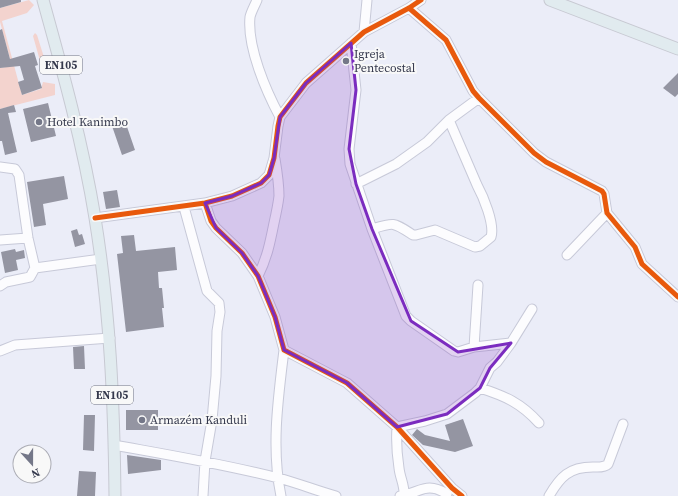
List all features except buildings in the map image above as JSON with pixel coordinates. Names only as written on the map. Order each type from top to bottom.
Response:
[{"type":"main road","name":"EN105","points":[[44,0],[78,130],[95,218],[101,259],[110,338],[115,496]]},
{"type":"main road","points":[[550,0],[678,49]]},
{"type":"street","points":[[257,0],[250,15],[250,28],[253,45],[268,96],[280,117]]},
{"type":"street","points":[[364,32],[367,0]]},
{"type":"street","points":[[95,218],[205,203],[232,196],[261,183],[269,175],[274,158],[280,117],[306,83],[364,32],[421,0]]},
{"type":"street","points":[[409,8],[446,40],[473,91],[534,153],[546,162],[602,191],[604,194],[607,213],[635,247],[642,264],[676,291]]},
{"type":"street","points":[[351,42],[356,90],[349,149],[350,164],[372,229],[406,316],[411,322],[454,351],[458,352],[474,347],[512,343]]},
{"type":"street","points":[[356,184],[396,164],[426,142],[450,120],[479,98]]},
{"type":"street","points":[[372,229],[390,224],[396,224],[413,235],[435,230],[475,247],[480,246],[491,237],[491,228],[482,194],[450,120]]},
{"type":"street","points":[[258,276],[266,261],[277,211],[278,188],[274,158]]},
{"type":"street","points":[[0,167],[15,169],[19,175],[28,238],[35,268],[30,277],[6,282],[0,286]]},
{"type":"street","points":[[205,203],[211,220],[216,228],[242,253],[258,276],[275,317],[284,350],[276,421],[277,478],[281,496]]},
{"type":"street","points":[[184,206],[207,291],[219,303],[220,312],[217,331],[216,376],[212,420],[205,461],[203,496]]},
{"type":"street","points":[[567,255],[607,213]]},
{"type":"street","points":[[0,240],[28,238]]},
{"type":"street","points":[[35,268],[101,259]]},
{"type":"street","points":[[474,347],[478,285]]},
{"type":"street","points":[[396,427],[447,414],[480,388],[490,368],[497,362],[512,343],[532,309]]},
{"type":"street","points":[[0,351],[15,345],[110,338]]},
{"type":"street","points":[[284,350],[347,383],[396,427],[448,493]]},
{"type":"street","points":[[480,388],[499,394],[516,402],[530,413],[539,423]]},
{"type":"street","points":[[549,496],[559,479],[566,473],[586,467],[605,466],[608,464],[623,424]]},
{"type":"street","points":[[396,427],[396,445],[403,496],[425,488],[437,488],[448,493],[462,496]]},
{"type":"street","points":[[114,445],[205,461],[277,478],[336,496]]},
{"type":"highlighted area","points":[[351,43],[356,90],[349,149],[356,184],[372,229],[411,321],[458,352],[511,343],[490,368],[480,388],[447,414],[397,427],[347,383],[284,350],[275,317],[258,276],[242,253],[216,228],[205,203],[232,196],[261,183],[269,175],[274,158],[280,117],[306,83]]},
{"type":"shaded area","points":[[29,0],[34,5],[27,13],[2,21],[22,95],[41,89],[43,82],[55,84],[55,95],[0,109],[0,68],[12,66],[0,22],[0,8]]},
{"type":"shaded area","points":[[35,33],[37,35],[47,67],[45,69],[42,68],[33,36]]},
{"type":"cycle path","points":[[95,218],[205,203],[232,196],[261,183],[269,175],[274,158],[280,117],[306,83],[364,32],[421,0]]},
{"type":"cycle path","points":[[409,8],[446,40],[473,91],[534,153],[546,162],[602,191],[604,194],[607,213],[635,247],[642,264],[678,297]]},
{"type":"cycle path","points":[[205,203],[211,221],[216,228],[242,253],[258,276],[275,317],[284,350],[347,383],[397,427],[452,488],[462,496]]},
{"type":"place","name":"Igreja Pentecostal","points":[[346,61]]},
{"type":"place","name":"Hotel Kanimbo","points":[[39,122]]},
{"type":"place","name":"Armazém Kanduli","points":[[142,420]]}]
